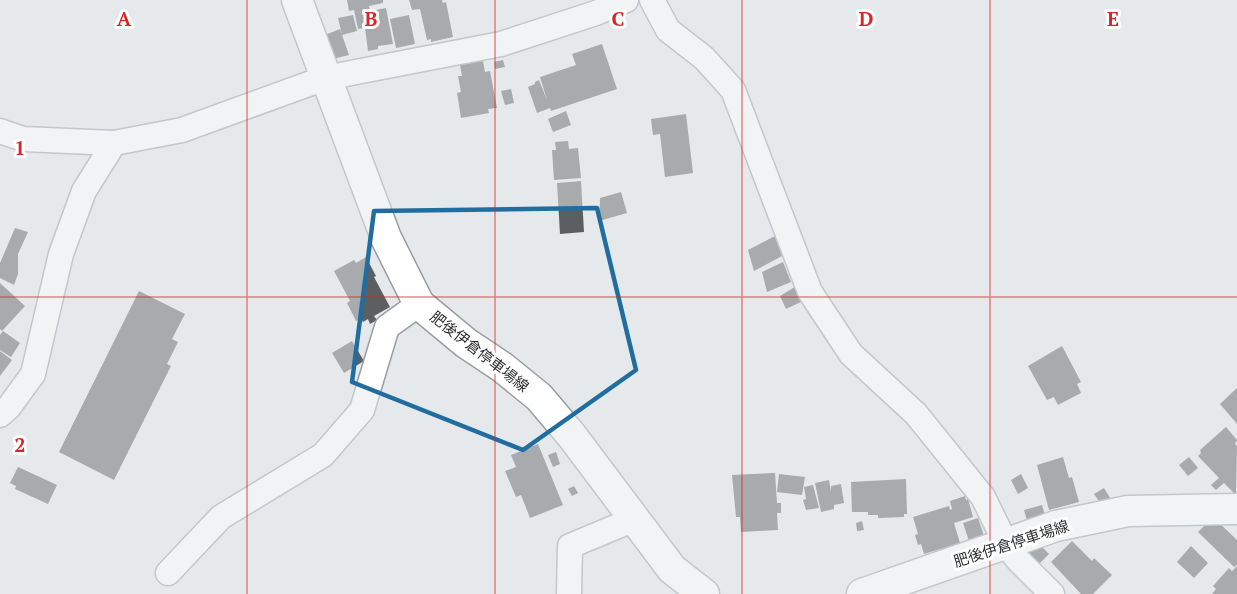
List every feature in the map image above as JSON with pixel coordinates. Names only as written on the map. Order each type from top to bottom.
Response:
[{"type":"main road","name":"肥後伊倉停車場線","points":[[297,0],[386,238],[419,304],[466,343],[502,367],[539,397],[672,569],[704,594]]},
{"type":"main road","name":"肥後伊倉停車場線","points":[[862,594],[1056,526],[1128,511],[1237,509]]},
{"type":"street","points":[[0,130],[23,139],[114,143],[182,130],[325,78],[501,44],[595,6],[626,0]]},
{"type":"street","points":[[652,0],[668,30],[705,58],[733,90],[810,292],[851,354],[916,414],[983,497],[1006,544],[1018,560],[1052,594]]},
{"type":"street","points":[[0,415],[9,407],[33,374],[61,254],[84,191],[114,143]]},
{"type":"street","points":[[168,573],[221,517],[322,455],[362,410],[387,327],[419,304]]},
{"type":"street","points":[[569,594],[570,546],[635,519]]},
{"type":"highlighted area","points":[[597,208],[636,370],[523,450],[352,382],[374,211]]},
{"type":"building","points":[[347,0],[383,0],[383,3],[369,6],[370,11],[386,8],[393,44],[378,46],[378,49],[368,51],[365,28],[358,29],[354,10],[349,11]]},
{"type":"building","points":[[409,0],[446,2],[453,37],[431,42],[431,39],[427,40],[420,9],[412,10]]},
{"type":"building","points":[[353,15],[357,31],[342,35],[338,18]]},
{"type":"building","points":[[409,15],[415,44],[396,48],[390,19]]},
{"type":"building","points":[[340,29],[349,55],[328,60],[320,37]]},
{"type":"building","points":[[602,44],[617,89],[551,111],[550,108],[537,113],[528,87],[539,80],[547,100],[540,77],[576,65],[572,54]]},
{"type":"building","points":[[503,60],[505,67],[495,69],[494,62]]},
{"type":"building","points":[[483,61],[485,72],[490,71],[497,108],[488,109],[489,113],[461,118],[457,93],[461,92],[458,76],[462,76],[460,65]]},
{"type":"building","points":[[511,89],[514,103],[505,105],[501,91]]},
{"type":"building","points":[[566,111],[571,125],[553,132],[548,119]]},
{"type":"building","points":[[686,114],[693,173],[665,177],[660,134],[653,135],[651,119]]},
{"type":"building","points":[[568,141],[569,149],[578,148],[581,178],[554,180],[552,150],[556,150],[555,142]]},
{"type":"building","points":[[581,181],[584,232],[560,234],[557,183]]},
{"type":"building","points":[[621,192],[627,213],[599,221],[600,198]]},
{"type":"building","points":[[15,228],[28,232],[18,254],[18,274],[14,285],[0,278],[0,263]]},
{"type":"building","points":[[775,236],[782,256],[754,271],[748,250]]},
{"type":"building","points":[[366,257],[390,307],[374,316],[377,320],[370,324],[368,319],[363,322],[361,318],[356,321],[347,303],[350,301],[334,271],[354,260],[356,263]]},
{"type":"building","points":[[783,262],[791,282],[767,292],[762,272]]},
{"type":"building","points":[[0,283],[25,306],[2,331],[0,329]]},
{"type":"building","points":[[798,285],[803,301],[786,309],[780,296]]},
{"type":"building","points":[[139,291],[185,314],[172,339],[178,342],[167,364],[171,366],[114,480],[59,452]]},
{"type":"building","points":[[3,331],[20,343],[11,357],[0,350],[0,335]]},
{"type":"building","points":[[352,341],[364,361],[344,373],[332,353]]},
{"type":"building","points":[[1062,346],[1081,382],[1077,384],[1081,393],[1058,405],[1054,397],[1047,400],[1028,366]]},
{"type":"building","points":[[0,351],[12,360],[0,376]]},
{"type":"building","points":[[1237,388],[1237,424],[1220,404]]},
{"type":"building","points":[[1226,427],[1237,440],[1235,444],[1237,446],[1236,495],[1224,483],[1216,490],[1211,485],[1219,478],[1198,456],[1201,453],[1200,450]]},
{"type":"building","points":[[538,444],[563,505],[530,518],[521,495],[516,497],[505,471],[516,467],[511,455]]},
{"type":"building","points":[[556,452],[560,464],[553,467],[548,455]]},
{"type":"building","points":[[1063,457],[1079,502],[1049,510],[1037,465]]},
{"type":"building","points":[[1189,457],[1198,468],[1188,476],[1179,465]]},
{"type":"building","points":[[18,467],[57,485],[48,504],[15,489],[16,486],[10,483]]},
{"type":"building","points":[[775,473],[777,503],[781,503],[781,513],[777,513],[778,530],[741,532],[740,517],[736,517],[732,475]]},
{"type":"building","points":[[779,474],[805,477],[802,495],[777,492]]},
{"type":"building","points":[[1021,474],[1028,488],[1018,494],[1011,480]]},
{"type":"building","points":[[906,479],[907,514],[904,514],[904,517],[878,518],[878,515],[868,515],[868,512],[852,512],[851,482]]},
{"type":"building","points":[[829,480],[831,492],[831,486],[841,484],[844,503],[834,505],[834,509],[821,512],[815,483]]},
{"type":"building","points":[[813,485],[819,508],[806,510],[803,500],[806,499],[804,487]]},
{"type":"building","points":[[574,486],[578,493],[572,496],[568,489]]},
{"type":"building","points":[[1104,488],[1112,501],[1103,507],[1094,494]]},
{"type":"building","points":[[965,496],[973,517],[954,523],[960,543],[924,554],[915,535],[918,534],[913,517],[949,506],[950,510],[952,509],[950,501]]},
{"type":"building","points":[[1042,505],[1047,522],[1029,527],[1024,510]]},
{"type":"building","points":[[1213,517],[1237,540],[1237,565],[1234,567],[1198,532]]},
{"type":"building","points":[[978,518],[985,539],[970,544],[963,523]]},
{"type":"building","points":[[862,521],[864,530],[857,531],[856,523]]},
{"type":"building","points":[[1072,541],[1092,561],[1094,558],[1112,575],[1093,594],[1081,594],[1051,562]]},
{"type":"building","points":[[1038,543],[1049,554],[1036,567],[1025,555]]},
{"type":"building","points":[[1191,546],[1208,563],[1194,578],[1177,562]]},
{"type":"building","points":[[1237,566],[1237,594],[1212,594],[1216,589],[1213,586],[1229,568],[1232,571]]}]
